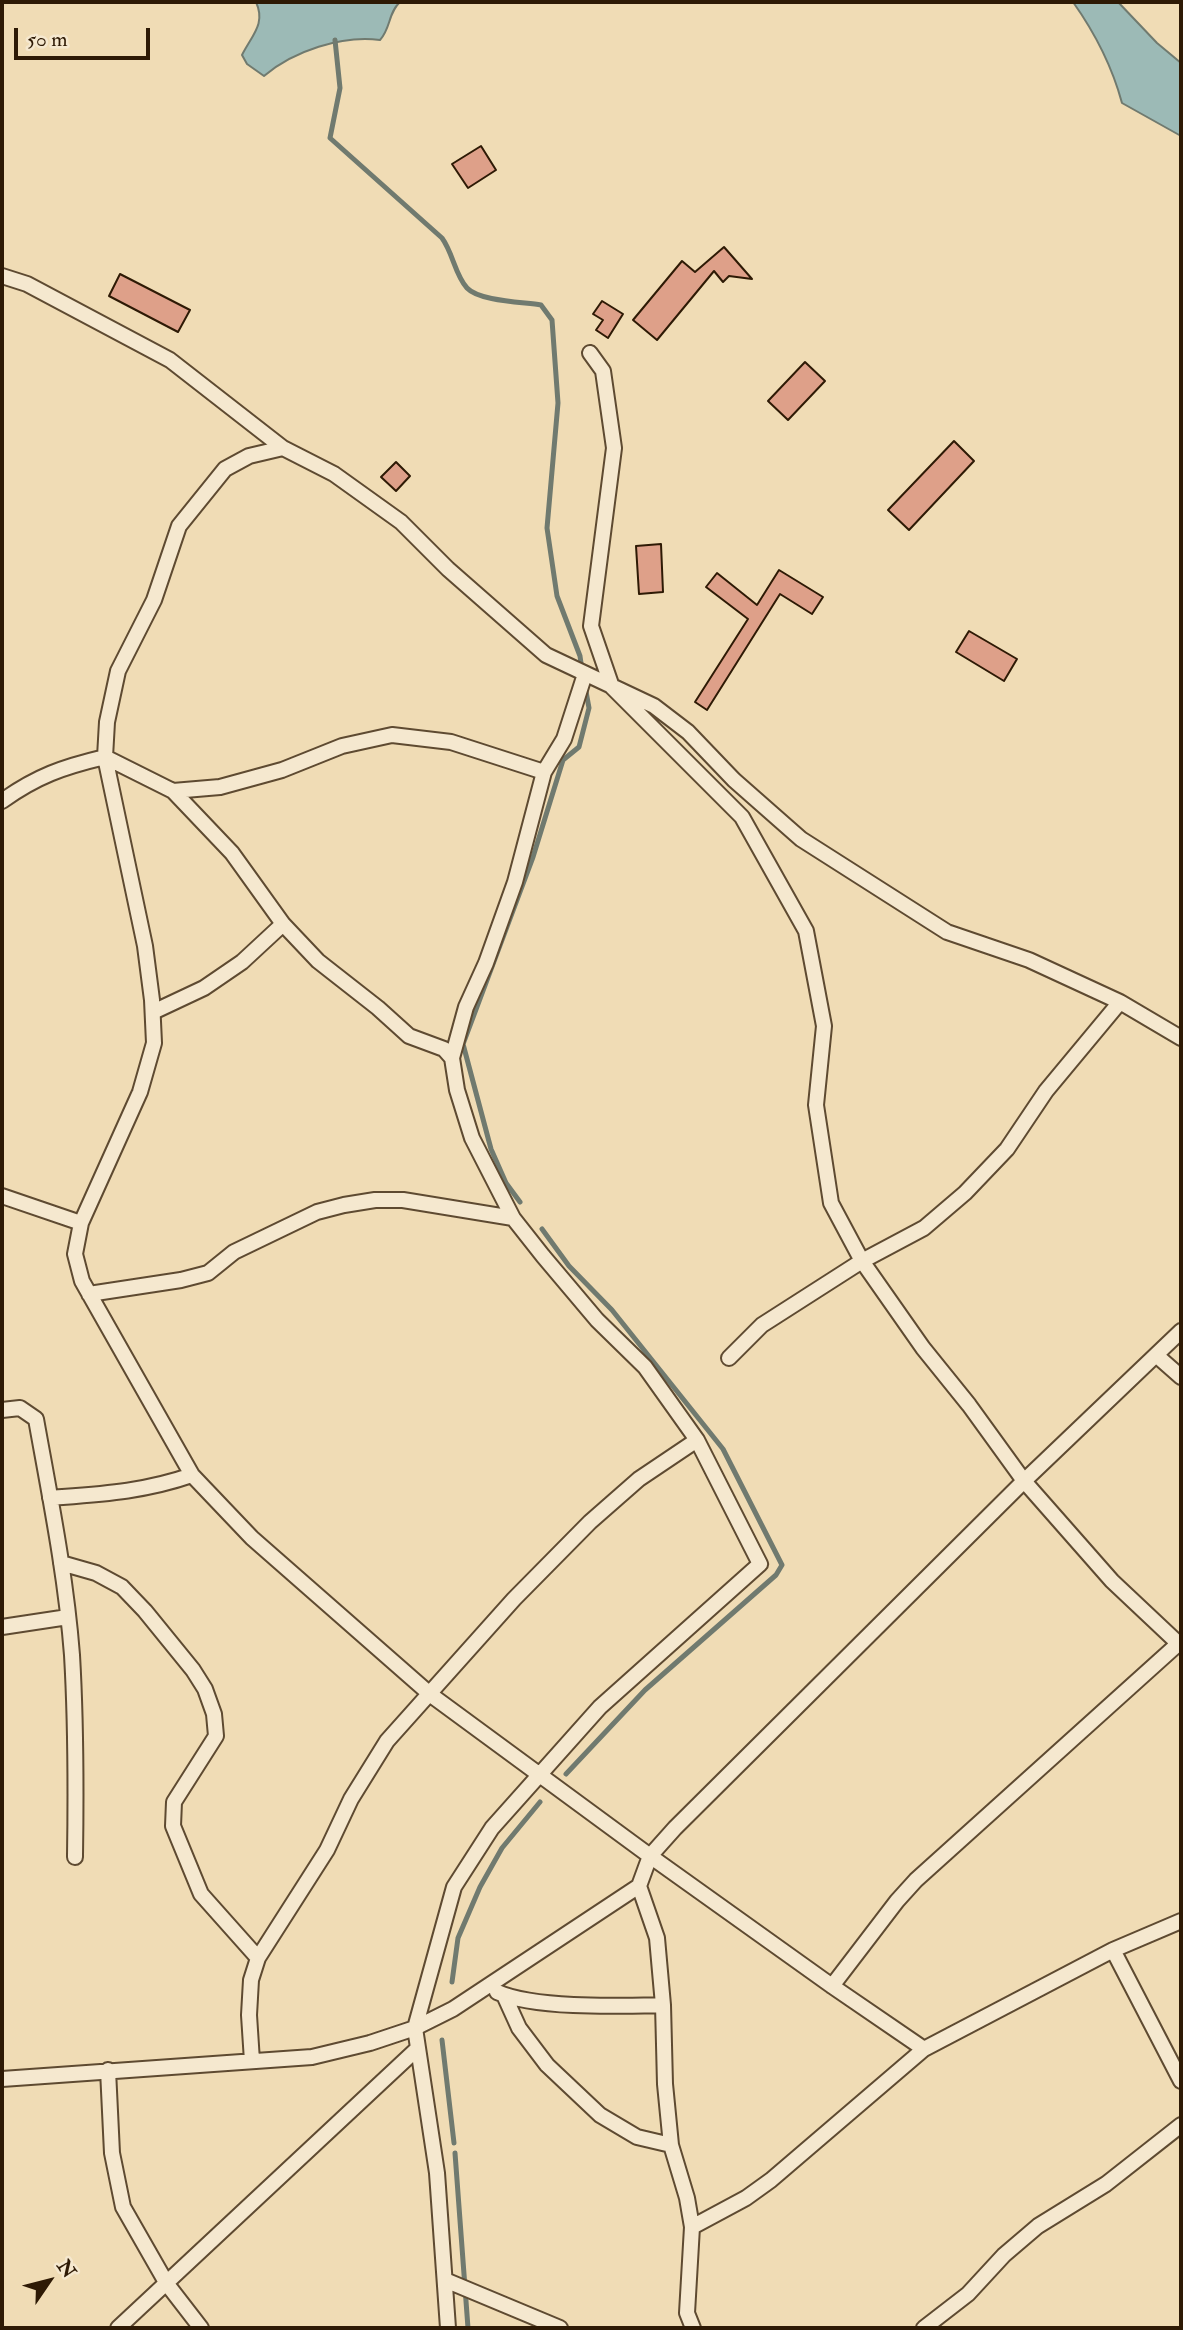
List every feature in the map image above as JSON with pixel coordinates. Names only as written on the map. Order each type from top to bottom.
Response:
[{"type":"street","points":[[2,276],[27,284],[170,360],[283,447],[334,474],[401,522],[448,569],[546,655],[654,706],[688,732],[734,780],[801,839],[947,932],[1029,960],[1120,1002],[1181,1038]]},
{"type":"street","points":[[590,353],[603,371],[614,448],[591,626],[612,687],[742,817],[806,931],[824,1026],[816,1105],[831,1203],[862,1261],[923,1348],[969,1405],[1024,1481],[1112,1581],[1180,1645],[916,1880],[832,1986]]},
{"type":"street","points":[[283,447],[249,456],[225,469],[179,526],[154,600],[118,671],[107,722],[105,757],[145,946],[154,1043],[140,1092],[81,1223],[75,1254],[82,1281],[192,1475],[252,1538],[431,1695],[650,1856],[924,2049]]},
{"type":"street","points":[[448,2328],[438,2174],[415,2028],[454,1886],[492,1828],[600,1707],[760,1564],[697,1440],[645,1367],[597,1320],[513,1218],[472,1138],[457,1090],[452,1058],[466,1007],[486,962],[515,881],[544,772],[564,739],[584,674]]},
{"type":"street","points":[[173,791],[220,786],[282,770],[342,746],[392,735],[452,742],[544,772]]},
{"type":"street","points":[[2,801],[25,784],[59,768],[105,757],[173,791],[232,853],[283,925],[318,961],[409,1036],[444,1049],[452,1058]]},
{"type":"street","points":[[153,1012],[204,988],[242,962],[283,925]]},
{"type":"street","points":[[729,1358],[762,1325],[862,1261],[924,1228],[965,1194],[1007,1149],[1046,1091],[1120,1002]]},
{"type":"street","points":[[2,1196],[81,1223]]},
{"type":"street","points":[[89,1294],[181,1280],[208,1273],[234,1252],[317,1212],[344,1205],[375,1200],[403,1200],[513,1218]]},
{"type":"street","points":[[2,2079],[312,2057],[415,2028],[453,2009],[639,1886],[650,1856],[684,1819],[1024,1481],[1181,1331]]},
{"type":"street","points":[[1156,1355],[1181,1377]]},
{"type":"street","points":[[2,1410],[20,1408],[36,1419],[61,1563],[68,1617],[76,1737],[75,1857]]},
{"type":"street","points":[[252,2061],[249,2015],[251,1979],[258,1958],[327,1850],[351,1799],[387,1741],[431,1695],[514,1599],[590,1522],[639,1479],[697,1440]]},
{"type":"street","points":[[50,1498],[132,1492],[192,1475]]},
{"type":"street","points":[[61,1563],[96,1573],[122,1587],[145,1611],[205,1689],[214,1714],[216,1737],[174,1802],[173,1826],[201,1894],[258,1958]]},
{"type":"street","points":[[2,1627],[68,1617]]},
{"type":"street","points":[[639,1886],[657,1938],[663,2006],[664,2084],[671,2145],[687,2198],[692,2227],[687,2313],[693,2328]]},
{"type":"street","points":[[692,2227],[746,2198],[771,2180],[924,2049],[1114,1951],[1181,1921]]},
{"type":"street","points":[[1114,1951],[1181,2081]]},
{"type":"street","points":[[486,1987],[504,1995],[565,2003],[663,2006]]},
{"type":"street","points":[[504,1995],[519,2028],[547,2064],[600,2115],[637,2137],[671,2145]]},
{"type":"street","points":[[118,2328],[418,2048]]},
{"type":"street","points":[[108,2070],[112,2153],[123,2207],[167,2284],[201,2328]]},
{"type":"street","points":[[924,2328],[968,2294],[1004,2255],[1038,2226],[1106,2184],[1181,2125]]},
{"type":"street","points":[[445,2280],[560,2328]]},
{"type":"water","points":[[256,2],[400,2],[380,40],[350,40],[319,47],[289,59],[264,76],[247,64],[242,55],[259,23]]},
{"type":"water","points":[[1073,2],[1118,2],[1157,43],[1181,63],[1181,136],[1122,103],[1102,50]]},
{"type":"building","points":[[481,146],[496,170],[468,188],[452,164]]},
{"type":"building","points":[[724,247],[752,279],[729,276],[723,282],[714,271],[657,340],[633,320],[682,261],[695,272]]},
{"type":"building","points":[[120,274],[190,310],[178,332],[109,296]]},
{"type":"building","points":[[602,301],[623,314],[608,338],[596,330],[603,320],[593,314]]},
{"type":"building","points":[[805,362],[825,381],[788,420],[768,401]]},
{"type":"building","points":[[954,441],[974,461],[909,530],[888,510]]},
{"type":"building","points":[[396,462],[410,476],[396,491],[381,477]]},
{"type":"building","points":[[661,544],[663,592],[639,594],[636,546]]},
{"type":"building","points":[[779,570],[823,597],[812,614],[780,594],[707,710],[695,702],[748,619],[706,587],[717,573],[757,605]]},
{"type":"building","points":[[969,631],[1017,659],[1004,681],[956,652]]},
{"type":"waterway","points":[[335,40],[340,88],[330,138],[442,238],[467,288],[481,296],[541,305],[552,320],[558,403],[547,528],[557,596],[580,656],[582,670]]},
{"type":"waterway","points":[[520,1202],[506,1183],[491,1149],[463,1044],[533,857],[563,760],[579,747],[589,708],[585,686]]},
{"type":"waterway","points":[[542,1229],[569,1266],[612,1310],[723,1449],[782,1565],[776,1575],[645,1690],[566,1774]]},
{"type":"waterway","points":[[452,1982],[458,1938],[480,1887],[502,1848],[540,1802]]},
{"type":"waterway","points":[[442,2040],[454,2143]]},
{"type":"waterway","points":[[455,2153],[468,2328]]}]
